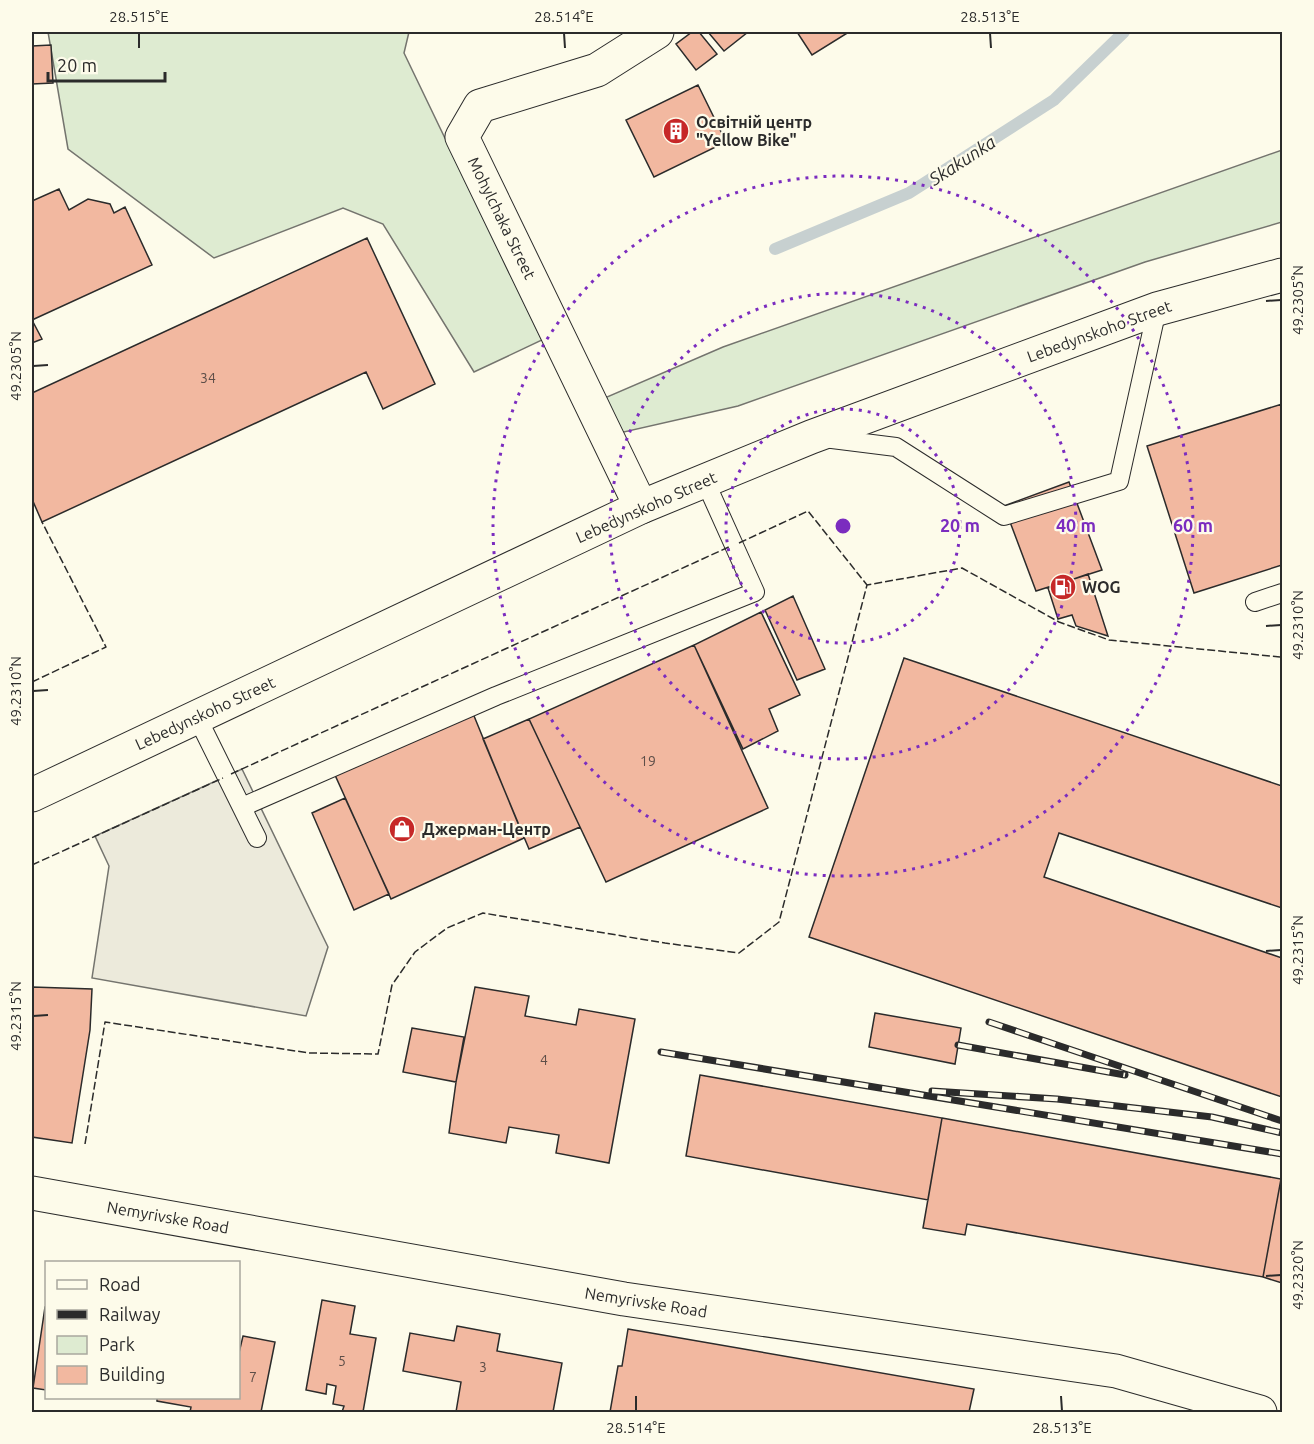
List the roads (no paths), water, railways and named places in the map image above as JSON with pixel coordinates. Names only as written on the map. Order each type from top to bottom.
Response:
[{"type":"street","name":"Mohylchaka Street","points":[[641,507],[462,137],[480,106],[597,70],[657,32]]},
{"type":"street","name":"Lebedynskoho Street","points":[[32,795],[641,507],[811,437],[1157,309],[1282,275]]},
{"type":"street","name":"Nemyrivske Road","points":[[32,1193],[624,1299],[1116,1371],[1260,1413]]},
{"type":"lane","points":[[811,437],[896,447],[1004,516],[1119,481],[1157,309]]},
{"type":"lane","points":[[242,807],[496,696],[755,592],[705,481]]},
{"type":"lane","points":[[1255,602],[1282,593]]},
{"type":"lane","points":[[196,717],[256,838]]},
{"type":"waterway","name":"Skakunka","points":[[775,249],[909,193],[1054,100],[1124,32]]},
{"type":"railway","points":[[989,1022],[1282,1121]]},
{"type":"railway","points":[[958,1045],[1125,1075]]},
{"type":"railway","points":[[661,1052],[1282,1154]]},
{"type":"railway","points":[[932,1091],[1057,1099],[1212,1117],[1282,1133]]},
{"type":"place","name":"Освітній центр \"Yellow Bike\"","points":[[676,131]]},
{"type":"place","name":"WOG","points":[[1063,587]]},
{"type":"place","name":"Джерман-Центр","points":[[402,829]]}]
